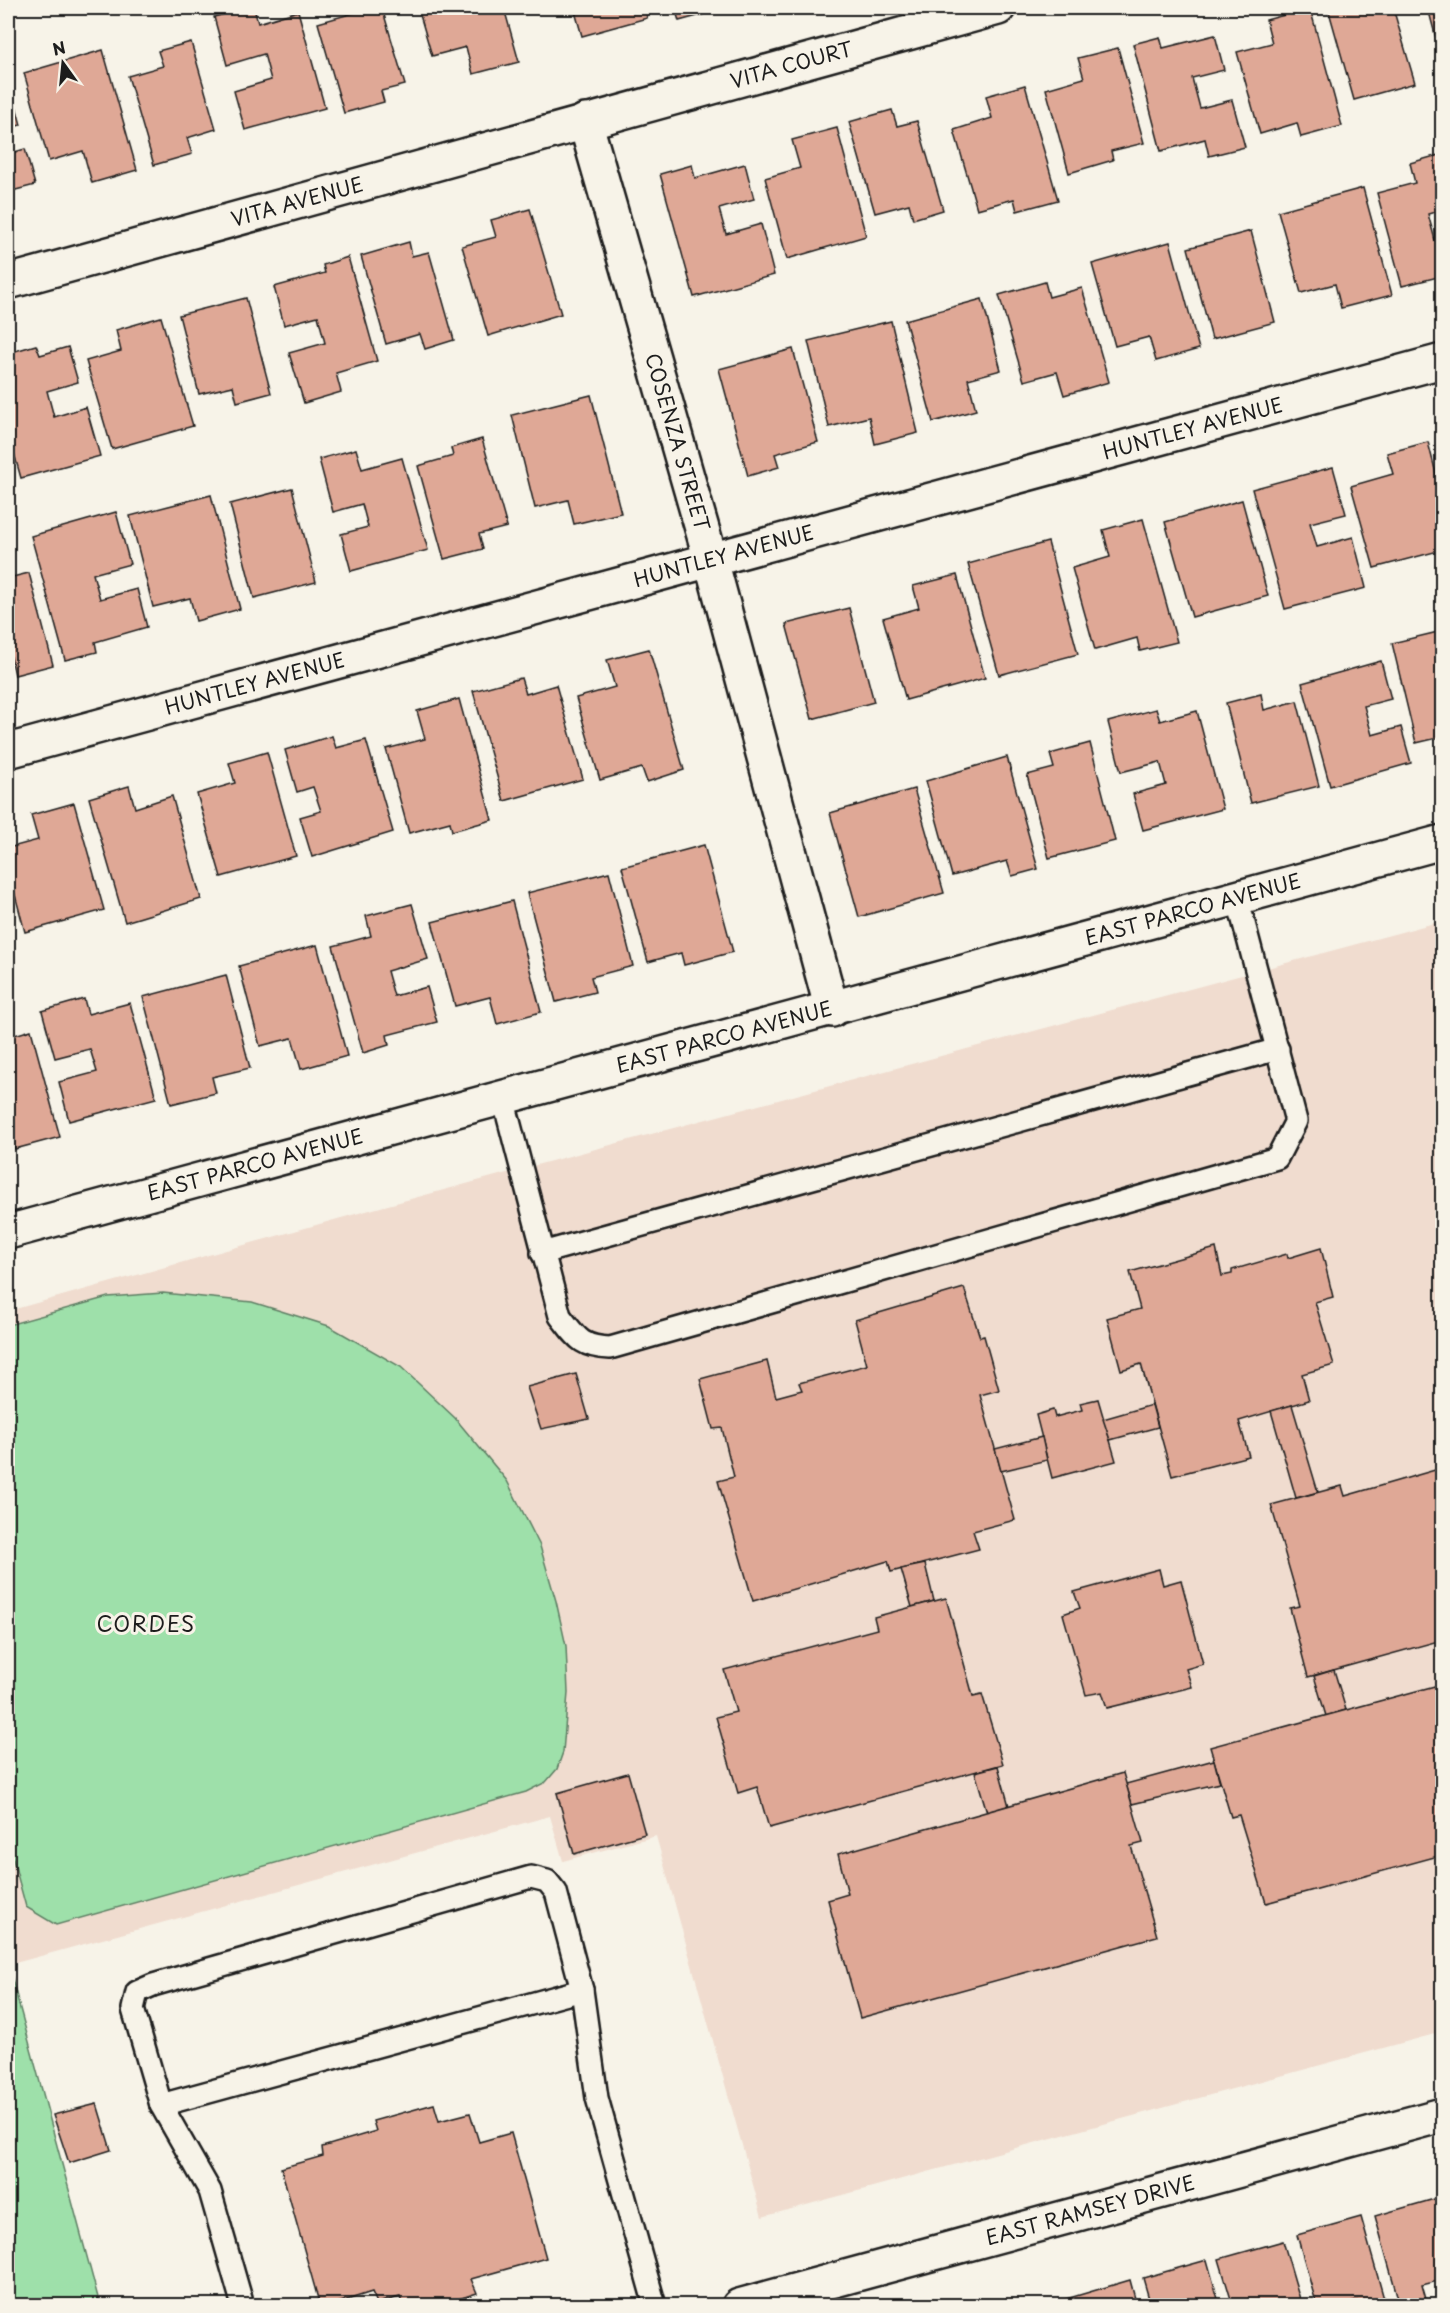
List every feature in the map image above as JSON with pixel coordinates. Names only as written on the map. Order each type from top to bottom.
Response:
[{"type":"street","name":"VITA COURT","points":[[585,121],[998,8]]},
{"type":"street","name":"VITA AVENUE","points":[[8,282],[585,121]]},
{"type":"street","name":"COSENZA STREET","points":[[585,121],[711,560],[832,1010]]},
{"type":"street","name":"HUNTLEY AVENUE","points":[[8,751],[1443,361]]},
{"type":"street","name":"EAST PARCO AVENUE","points":[[8,1232],[832,1010],[1443,842]]},
{"type":"street","name":"EAST RAMSEY DRIVE","points":[[739,2306],[832,2293],[1443,2115]]},
{"type":"lane","points":[[502,1098],[560,1316],[579,1341],[594,1347],[610,1348],[1277,1158],[1296,1121],[1237,897]]},
{"type":"lane","points":[[542,1252],[1278,1049]]},
{"type":"lane","points":[[243,2306],[210,2191],[161,2105],[133,2009],[137,1992],[153,1985],[531,1877],[547,1881],[556,1892],[582,1990],[597,2098],[655,2306]]},
{"type":"lane","points":[[161,2105],[582,1990]]},
{"type":"shaded area","points":[[1442,921],[1442,2032],[762,2217],[656,1836],[563,1861],[550,1816],[8,1965],[8,1311],[377,1208]]},
{"type":"green space","points":[[163,1293],[252,1302],[329,1326],[401,1367],[455,1418],[507,1481],[540,1546],[566,1646],[568,1693],[563,1752],[557,1769],[546,1782],[526,1792],[56,1925],[26,1907],[8,1841],[8,1325],[108,1297]]},
{"type":"green space","points":[[8,1964],[100,2305],[8,2305]]},
{"type":"building","points":[[254,8],[258,23],[298,11],[325,108],[245,130],[234,91],[271,80],[264,54],[227,65],[214,17]]},
{"type":"building","points":[[356,8],[382,8],[405,85],[381,91],[384,102],[344,113],[318,23],[357,12]]},
{"type":"building","points":[[418,8],[504,8],[519,62],[473,74],[466,47],[432,56]]},
{"type":"building","points":[[574,8],[645,8],[647,18],[582,36]]},
{"type":"building","points":[[675,8],[727,8],[679,21]]},
{"type":"building","points":[[1310,8],[1342,126],[1301,137],[1297,123],[1260,134],[1237,52],[1272,43],[1266,20]]},
{"type":"building","points":[[1328,8],[1393,8],[1415,83],[1354,100]]},
{"type":"building","points":[[1428,8],[1442,8],[1442,61]]},
{"type":"building","points":[[1215,35],[1224,70],[1192,78],[1200,108],[1232,100],[1245,147],[1209,156],[1205,139],[1161,151],[1133,44],[1160,37],[1163,48]]},
{"type":"building","points":[[191,42],[216,129],[187,138],[192,154],[154,165],[128,76],[163,66],[158,51]]},
{"type":"building","points":[[1118,48],[1144,143],[1111,151],[1113,160],[1069,173],[1046,89],[1084,78],[1078,58]]},
{"type":"building","points":[[103,50],[137,170],[92,183],[83,151],[49,161],[24,73]]},
{"type":"building","points":[[8,76],[21,125],[8,128]]},
{"type":"building","points":[[1025,85],[1058,200],[1017,211],[1014,199],[977,209],[954,130],[992,118],[986,96]]},
{"type":"building","points":[[892,110],[897,126],[917,121],[943,210],[913,219],[909,204],[875,213],[849,122]]},
{"type":"building","points":[[837,128],[866,236],[787,259],[765,178],[800,168],[792,140]]},
{"type":"building","points":[[25,149],[35,185],[8,192],[8,154]]},
{"type":"building","points":[[1442,154],[1442,210],[1428,214],[1435,240],[1442,238],[1442,276],[1402,286],[1377,193],[1415,183],[1410,163]]},
{"type":"building","points":[[745,164],[754,199],[719,209],[726,234],[761,224],[774,275],[694,297],[660,174],[692,165],[695,178]]},
{"type":"building","points":[[1363,188],[1392,295],[1341,308],[1335,284],[1301,293],[1278,211]]},
{"type":"building","points":[[530,209],[561,314],[488,336],[462,246],[496,237],[491,220]]},
{"type":"building","points":[[1251,231],[1275,322],[1212,339],[1188,248]]},
{"type":"building","points":[[409,242],[412,256],[429,252],[454,340],[425,349],[420,334],[386,344],[361,256]]},
{"type":"building","points":[[1170,242],[1199,349],[1156,361],[1149,337],[1115,346],[1092,264]]},
{"type":"building","points":[[348,257],[377,361],[336,373],[341,392],[304,403],[289,353],[325,343],[318,316],[284,325],[274,287],[325,273],[323,265]]},
{"type":"building","points":[[1045,282],[1049,297],[1082,288],[1109,382],[1064,395],[1057,372],[1024,381],[999,295]]},
{"type":"building","points":[[246,298],[271,393],[237,402],[233,386],[199,394],[179,315]]},
{"type":"building","points":[[982,299],[1001,370],[968,379],[976,410],[933,422],[905,320]]},
{"type":"building","points":[[161,317],[193,426],[112,449],[86,361],[121,351],[116,330]]},
{"type":"building","points":[[891,321],[918,433],[875,444],[869,417],[829,427],[808,341]]},
{"type":"building","points":[[36,345],[40,355],[68,347],[78,382],[47,391],[54,417],[86,407],[100,456],[21,478],[8,432],[8,353]]},
{"type":"building","points":[[793,349],[818,442],[775,454],[779,467],[748,476],[719,369]]},
{"type":"building","points":[[591,395],[621,513],[574,524],[568,500],[535,508],[512,415]]},
{"type":"building","points":[[482,439],[507,527],[479,534],[483,549],[444,559],[418,466],[453,456],[451,448]]},
{"type":"building","points":[[1428,442],[1442,497],[1442,550],[1374,568],[1351,486],[1393,474],[1387,453]]},
{"type":"building","points":[[356,449],[362,469],[402,458],[428,550],[351,571],[341,534],[368,527],[362,504],[333,512],[319,459]]},
{"type":"building","points":[[1333,467],[1346,514],[1310,523],[1317,547],[1353,537],[1366,588],[1285,609],[1252,489]]},
{"type":"building","points":[[292,488],[316,582],[254,598],[230,504]]},
{"type":"building","points":[[211,495],[240,609],[196,621],[190,598],[153,607],[130,516]]},
{"type":"building","points":[[1242,500],[1268,596],[1192,617],[1165,522]]},
{"type":"building","points":[[116,512],[130,564],[93,574],[100,599],[137,589],[147,627],[95,642],[97,652],[65,660],[31,536]]},
{"type":"building","points":[[1143,519],[1177,642],[1140,651],[1137,638],[1095,650],[1072,568],[1110,557],[1103,530]]},
{"type":"building","points":[[1048,542],[1078,654],[999,675],[968,564]]},
{"type":"building","points":[[29,573],[53,665],[15,675],[11,657],[8,658],[8,578]]},
{"type":"building","points":[[957,575],[985,678],[906,700],[883,618],[919,608],[913,586]]},
{"type":"building","points":[[849,608],[874,702],[812,719],[786,624]]},
{"type":"building","points":[[1442,631],[1442,737],[1416,743],[1392,643]]},
{"type":"building","points":[[649,649],[684,770],[647,782],[642,768],[600,780],[576,698],[615,687],[607,660]]},
{"type":"building","points":[[1381,661],[1391,699],[1364,706],[1372,735],[1401,727],[1411,763],[1330,786],[1302,683]]},
{"type":"building","points":[[521,678],[526,694],[556,685],[583,779],[504,801],[473,691]]},
{"type":"building","points":[[1261,694],[1264,710],[1297,701],[1319,786],[1251,803],[1226,703]]},
{"type":"building","points":[[459,699],[492,820],[452,831],[450,822],[409,833],[386,749],[425,739],[417,711]]},
{"type":"building","points":[[1156,709],[1160,721],[1197,711],[1223,809],[1143,830],[1133,794],[1166,785],[1160,762],[1121,772],[1108,722]]},
{"type":"building","points":[[332,736],[336,748],[366,740],[393,832],[312,857],[300,817],[321,811],[313,787],[297,792],[285,750]]},
{"type":"building","points":[[1090,743],[1115,841],[1049,858],[1027,775],[1054,768],[1050,754]]},
{"type":"building","points":[[267,752],[296,856],[221,877],[197,794],[235,783],[229,763]]},
{"type":"building","points":[[1007,757],[1038,869],[1012,876],[1007,861],[952,876],[926,781]]},
{"type":"building","points":[[129,786],[135,808],[172,796],[201,899],[125,922],[89,798]]},
{"type":"building","points":[[914,789],[944,893],[859,917],[830,813]]},
{"type":"building","points":[[74,803],[104,910],[25,932],[8,869],[8,848],[38,840],[31,815]]},
{"type":"building","points":[[704,845],[733,952],[684,965],[681,953],[648,962],[622,867]]},
{"type":"building","points":[[609,872],[633,966],[591,977],[595,992],[556,1002],[527,893]]},
{"type":"building","points":[[512,901],[541,1012],[497,1024],[490,997],[455,1006],[432,922]]},
{"type":"building","points":[[412,904],[428,959],[387,971],[394,996],[427,987],[437,1022],[387,1035],[389,1045],[363,1053],[333,946],[371,936],[366,916]]},
{"type":"building","points":[[317,945],[347,1056],[301,1069],[292,1038],[260,1046],[239,966]]},
{"type":"building","points":[[226,975],[250,1068],[212,1077],[216,1093],[171,1104],[143,997]]},
{"type":"building","points":[[84,999],[88,1014],[130,1003],[156,1098],[69,1121],[59,1082],[97,1072],[90,1049],[55,1058],[42,1011]]},
{"type":"building","points":[[31,1030],[60,1137],[15,1149],[8,1125],[8,1037]]},
{"type":"building","points":[[1216,1248],[1222,1276],[1232,1274],[1232,1270],[1287,1254],[1288,1258],[1321,1248],[1333,1297],[1315,1302],[1334,1365],[1302,1374],[1309,1400],[1239,1421],[1249,1456],[1172,1476],[1141,1364],[1121,1370],[1107,1318],[1140,1309],[1130,1272]]},
{"type":"building","points":[[964,1288],[980,1337],[984,1336],[999,1390],[980,1395],[1015,1520],[973,1531],[979,1549],[891,1572],[888,1561],[753,1601],[718,1481],[734,1477],[722,1428],[713,1429],[700,1379],[767,1361],[776,1397],[802,1390],[799,1383],[867,1365],[855,1320]]},
{"type":"building","points":[[576,1374],[589,1419],[541,1429],[527,1387]]},
{"type":"building","points":[[1098,1399],[1116,1461],[1052,1478],[1036,1415],[1053,1410],[1055,1417],[1082,1410],[1080,1403]]},
{"type":"building","points":[[1152,1405],[1158,1427],[1110,1440],[1103,1419]]},
{"type":"building","points":[[1292,1405],[1318,1492],[1296,1498],[1271,1411]]},
{"type":"building","points":[[1042,1437],[1047,1460],[1001,1471],[995,1449]]},
{"type":"building","points":[[1442,1468],[1442,1640],[1308,1677],[1290,1608],[1300,1606],[1271,1505],[1342,1486],[1345,1496]]},
{"type":"building","points":[[925,1564],[934,1601],[912,1607],[901,1569]]},
{"type":"building","points":[[1159,1569],[1163,1585],[1181,1580],[1203,1664],[1186,1669],[1192,1687],[1107,1708],[1102,1692],[1086,1695],[1063,1614],[1080,1608],[1074,1592]]},
{"type":"building","points":[[946,1598],[973,1696],[982,1694],[1003,1764],[769,1828],[757,1787],[738,1793],[716,1717],[736,1712],[724,1670],[877,1629],[874,1617]]},
{"type":"building","points":[[1334,1670],[1346,1710],[1326,1716],[1314,1676]]},
{"type":"building","points":[[1442,1684],[1442,1855],[1266,1903],[1239,1815],[1231,1817],[1210,1747]]},
{"type":"building","points":[[1214,1760],[1220,1783],[1132,1804],[1126,1784]]},
{"type":"building","points":[[998,1766],[1009,1806],[987,1812],[975,1772]]},
{"type":"building","points":[[628,1773],[645,1834],[574,1854],[557,1793]]},
{"type":"building","points":[[1123,1773],[1143,1843],[1131,1846],[1157,1936],[860,2018],[828,1900],[848,1894],[838,1854]]},
{"type":"building","points":[[97,2104],[111,2150],[69,2163],[53,2115]]},
{"type":"building","points":[[434,2104],[439,2121],[470,2113],[479,2142],[511,2133],[546,2258],[471,2279],[477,2293],[437,2306],[403,2306],[400,2297],[377,2303],[372,2292],[328,2306],[320,2306],[281,2168],[323,2156],[322,2147],[376,2131],[373,2121]]},
{"type":"building","points":[[1438,2198],[1442,2212],[1442,2280],[1422,2285],[1428,2306],[1400,2306],[1375,2216]]},
{"type":"building","points":[[1361,2217],[1386,2306],[1358,2306],[1357,2301],[1340,2306],[1317,2306],[1297,2235]]},
{"type":"building","points":[[1283,2241],[1302,2306],[1233,2306],[1219,2259]]},
{"type":"building","points":[[1207,2260],[1220,2306],[1151,2306],[1143,2278]]},
{"type":"building","points":[[1130,2280],[1137,2306],[1068,2306],[1066,2299]]},
{"type":"district","name":"CORDES","points":[[146,1625]]}]
